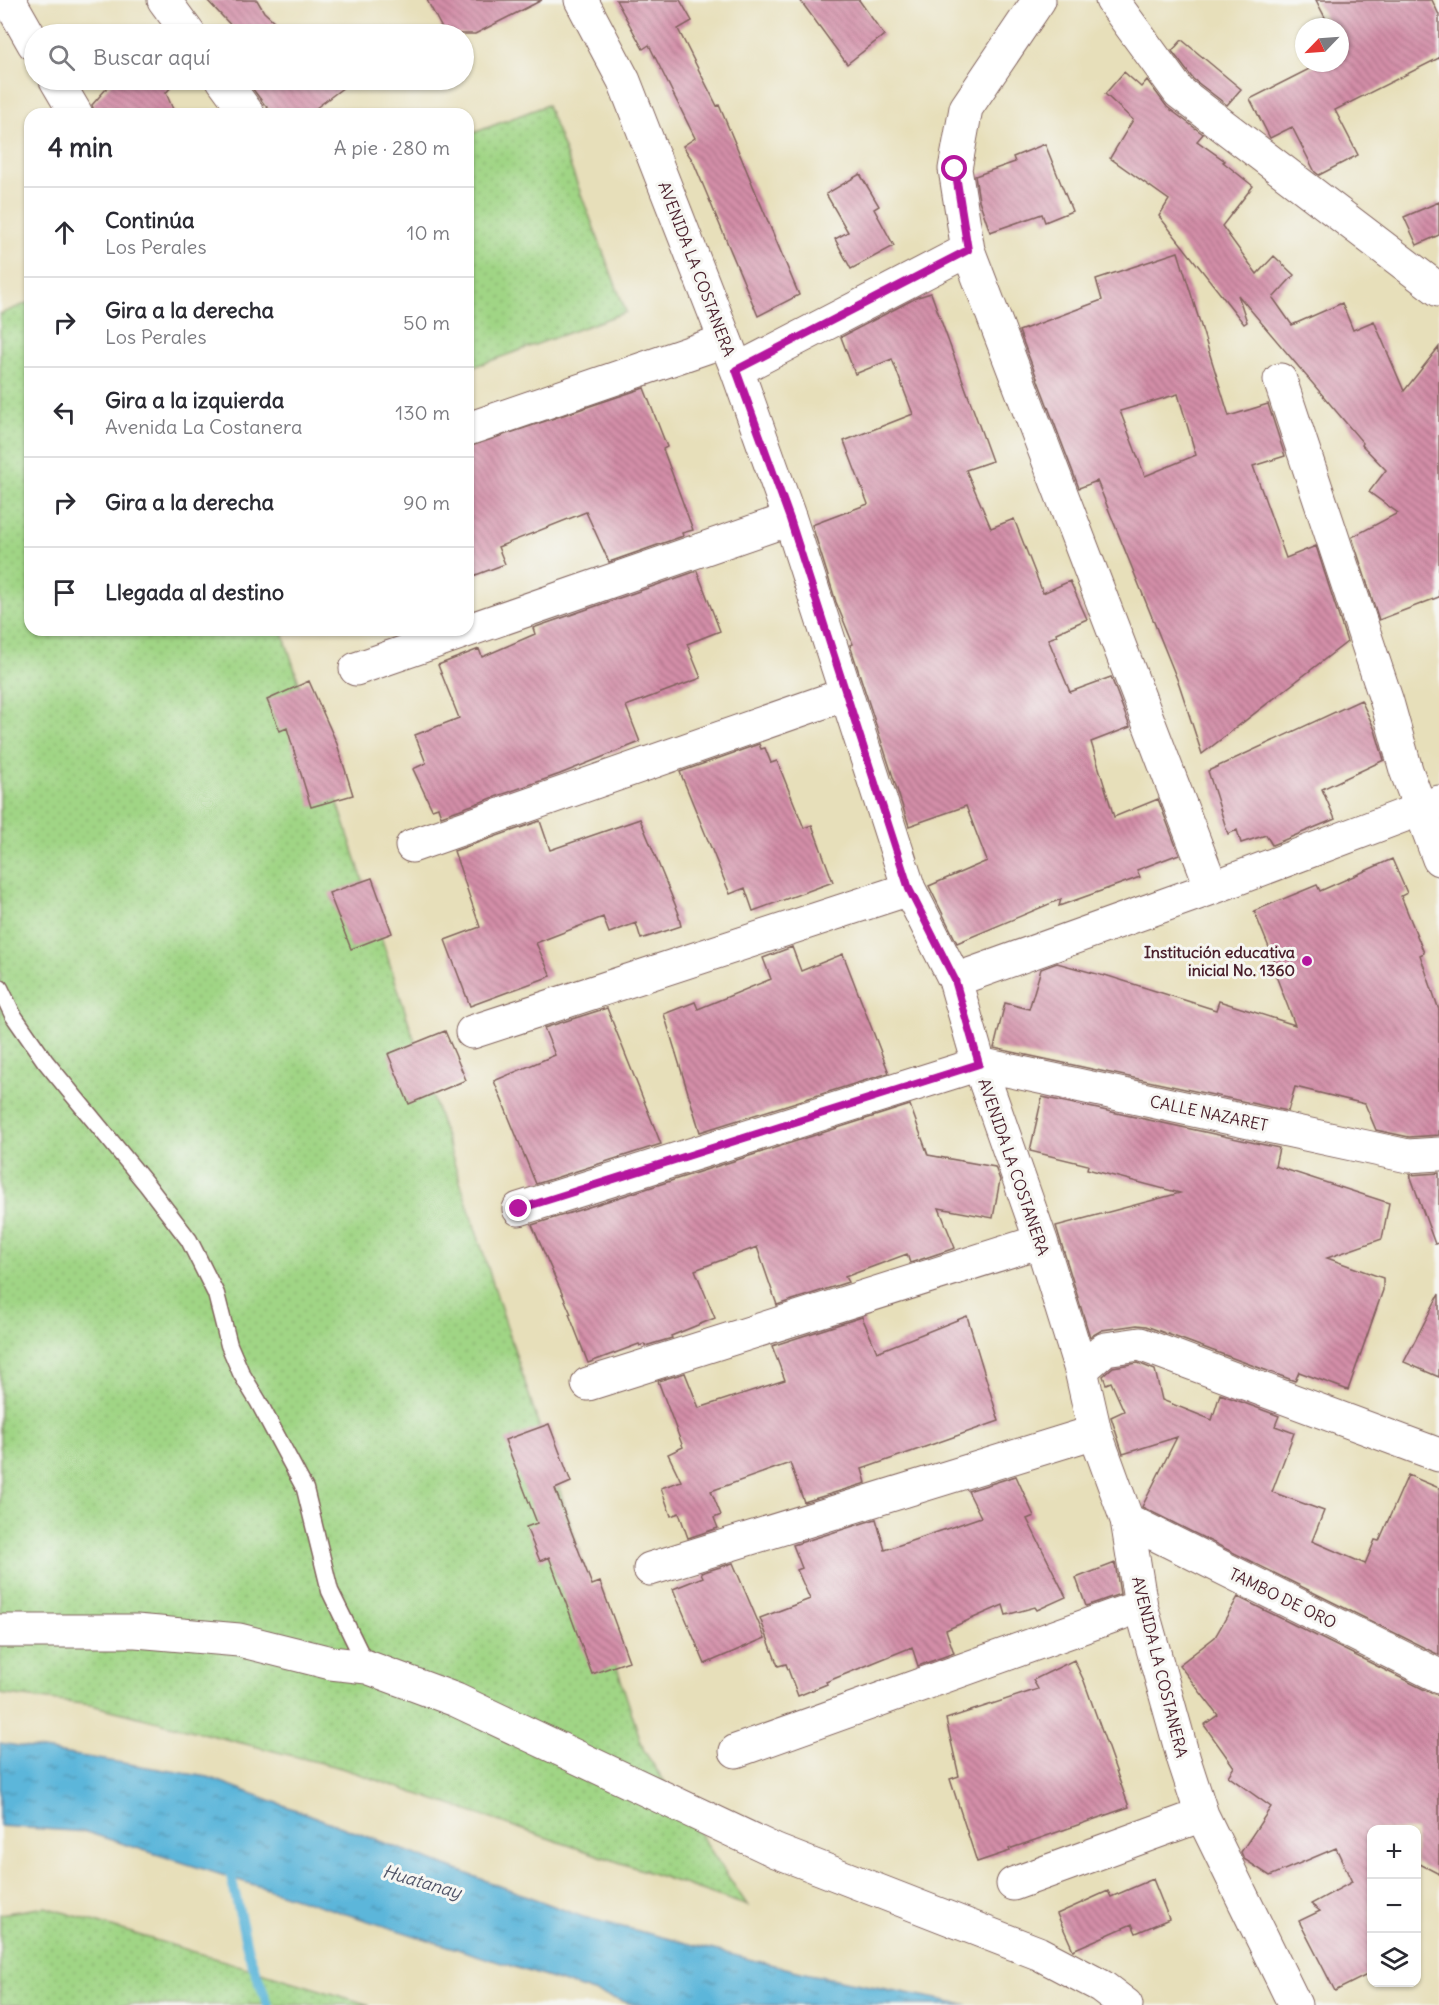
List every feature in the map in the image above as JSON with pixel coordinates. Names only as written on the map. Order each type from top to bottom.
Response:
[{"type":"street","points":[[9,0],[24,26]]},
{"type":"street","points":[[164,0],[182,24]]},
{"type":"street","name":"AVENIDA LA COSTANERA","points":[[581,0],[624,81],[730,355],[790,519],[909,889],[955,980],[979,1064],[1041,1241],[1081,1370],[1095,1432],[1127,1520],[1141,1606],[1184,1760],[1202,1815],[1295,2005]]},
{"type":"street","points":[[1039,0],[966,108],[955,169],[968,250],[1212,888]]},
{"type":"street","points":[[1112,0],[1179,92],[1439,290]]},
{"type":"street","points":[[62,90],[72,108]]},
{"type":"street","points":[[230,90],[244,108]]},
{"type":"street","points":[[474,427],[730,355],[968,250]]},
{"type":"street","points":[[1280,380],[1429,805],[1439,859]]},
{"type":"street","points":[[474,628],[790,519]]},
{"type":"street","points":[[356,669],[451,636]]},
{"type":"street","points":[[412,846],[846,694]]},
{"type":"street","points":[[955,980],[1212,888],[1429,805]]},
{"type":"street","points":[[472,1032],[909,889]]},
{"type":"street","points":[[519,1209],[979,1064]]},
{"type":"street","name":"CALLE NAZARET","points":[[979,1064],[1408,1156],[1439,1154]]},
{"type":"street","points":[[588,1384],[1041,1241]]},
{"type":"street","points":[[1081,1370],[1106,1349],[1140,1344],[1439,1455]]},
{"type":"street","points":[[650,1569],[1095,1432]]},
{"type":"street","name":"TAMBO DE ORO","points":[[1127,1520],[1439,1676]]},
{"type":"street","points":[[736,1751],[1141,1606]]},
{"type":"street","points":[[0,1631],[136,1631],[239,1640],[331,1663],[367,1667],[456,1700],[776,1851],[1038,1953],[1101,1986],[1126,2005]]},
{"type":"street","points":[[1013,1884],[1202,1815]]},
{"type":"lane","points":[[0,988],[13,1015],[45,1060],[189,1240],[216,1294],[229,1345],[241,1373],[305,1489],[330,1591],[367,1667]]},
{"type":"green space","points":[[547,105],[626,312],[474,367],[474,133]]},
{"type":"green space","points":[[24,304],[24,636],[284,636],[644,1751],[748,1906],[341,1768],[91,1705],[0,1694],[0,314]]},
{"type":"green space","points":[[46,1907],[370,2005],[0,2005],[0,1914]]},
{"type":"water","name":"Huatanay","points":[[0,1743],[208,1777],[583,1917],[809,1974],[968,2005],[635,2005],[86,1832],[0,1826]]},
{"type":"building","points":[[207,0],[257,0],[264,12],[277,24],[230,24]]},
{"type":"building","points":[[427,0],[542,0],[475,34],[474,24],[440,24]]},
{"type":"building","points":[[616,0],[680,0],[692,21],[678,29],[717,106],[719,105],[799,295],[758,316],[693,161],[683,146],[695,138],[649,45],[643,49]]},
{"type":"building","points":[[800,0],[859,0],[884,35],[847,64]]},
{"type":"building","points":[[1316,0],[1432,0],[1439,15],[1439,58],[1335,110],[1358,155],[1319,175],[1315,172],[1292,127],[1270,138],[1250,99],[1303,72],[1349,72],[1349,18],[1325,18]]},
{"type":"building","points":[[1182,40],[1241,89],[1227,105],[1193,79],[1172,51]]},
{"type":"building","points":[[1124,72],[1141,87],[1147,80],[1167,107],[1203,134],[1197,141],[1225,161],[1223,162],[1253,186],[1222,226],[1257,274],[1274,256],[1294,275],[1273,298],[1292,325],[1342,303],[1353,330],[1374,321],[1404,391],[1439,347],[1439,597],[1379,620],[1352,537],[1398,513],[1369,492],[1386,470],[1362,445],[1363,443],[1238,295],[1247,322],[1244,324],[1159,216],[1169,200],[1110,158],[1133,120],[1105,94]]},
{"type":"building","points":[[105,90],[169,90],[166,93],[172,108],[93,108],[92,105]]},
{"type":"building","points":[[254,90],[340,90],[316,108],[268,108]]},
{"type":"building","points":[[1045,144],[1072,211],[1045,222],[1042,214],[990,232],[979,200],[975,176],[1015,162],[1013,157]]},
{"type":"building","points":[[860,174],[879,206],[874,209],[894,246],[851,269],[835,239],[848,232],[826,194]]},
{"type":"building","points":[[1439,202],[1439,235],[1417,245],[1404,217]]},
{"type":"building","points":[[1178,252],[1229,416],[1268,404],[1285,456],[1253,466],[1286,558],[1316,546],[1347,642],[1202,754],[1179,684],[1097,481],[1079,488],[1019,331],[1102,300],[1096,279]],"holes":[[[1178,394],[1196,455],[1145,476],[1120,411]]]},
{"type":"building","points":[[931,293],[992,461],[966,470],[991,528],[1014,519],[1043,593],[1070,581],[1087,619],[1048,639],[1070,692],[1111,677],[1130,727],[1091,742],[1114,817],[1158,799],[1179,854],[1137,870],[1140,877],[1059,906],[1061,899],[957,943],[929,886],[987,861],[966,806],[909,826],[850,645],[853,644],[836,602],[812,525],[868,504],[844,441],[913,414],[892,359],[855,374],[841,337],[918,297]]},
{"type":"building","points":[[644,388],[667,447],[663,449],[693,530],[682,533],[683,536],[609,562],[586,512],[498,547],[505,564],[474,576],[474,445]]},
{"type":"building","points":[[697,571],[720,631],[687,644],[701,678],[626,706],[640,742],[560,774],[441,816],[438,807],[432,809],[413,769],[426,763],[415,735],[459,718],[438,665],[479,649],[482,657],[535,634],[533,628]]},
{"type":"building","points":[[309,681],[337,744],[353,795],[311,807],[287,728],[280,731],[267,700]]},
{"type":"building","points":[[1361,700],[1375,730],[1384,760],[1322,789],[1335,819],[1272,845],[1266,835],[1241,843],[1237,830],[1228,834],[1208,771]]},
{"type":"building","points":[[759,744],[761,749],[765,748],[771,763],[777,761],[804,828],[812,825],[833,882],[753,911],[745,888],[730,894],[680,772]]},
{"type":"building","points":[[640,819],[679,914],[681,926],[641,939],[636,923],[609,933],[603,917],[536,943],[551,976],[470,1006],[445,940],[480,927],[454,851],[540,821],[550,850]]},
{"type":"building","points":[[1392,859],[1407,893],[1401,896],[1424,953],[1420,955],[1439,1010],[1439,1135],[1409,1137],[1376,1130],[1365,1104],[1295,1087],[1288,1111],[994,1048],[1005,1003],[1029,1009],[1041,969],[1057,963],[1105,975],[1216,1010],[1219,1001],[1295,1025],[1271,963],[1275,962],[1254,911],[1317,885],[1320,891]]},
{"type":"building","points":[[372,878],[392,933],[351,949],[329,893]]},
{"type":"building","points":[[792,947],[801,971],[843,954],[889,1073],[700,1132],[664,1014],[695,1002],[698,1009],[771,979],[763,958]]},
{"type":"building","points":[[607,1008],[661,1144],[536,1184],[494,1081],[555,1055],[544,1028]]},
{"type":"building","points":[[445,1031],[466,1080],[409,1104],[388,1054]]},
{"type":"building","points":[[1042,1097],[1279,1148],[1275,1166],[1389,1203],[1382,1239],[1327,1258],[1383,1278],[1383,1290],[1348,1390],[1299,1372],[1295,1381],[1146,1326],[1137,1325],[1102,1330],[1090,1337],[1056,1226],[1180,1193],[1087,1169],[1088,1165],[1030,1151]]},
{"type":"building","points":[[910,1105],[928,1155],[995,1167],[1000,1180],[993,1218],[939,1208],[955,1248],[910,1263],[907,1254],[845,1277],[848,1282],[777,1305],[757,1247],[695,1270],[715,1318],[671,1336],[672,1338],[645,1346],[639,1344],[588,1363],[569,1314],[571,1314],[532,1225]]},
{"type":"building","points":[[1439,1173],[1439,1243],[1435,1244],[1410,1175]]},
{"type":"building","points":[[1439,1294],[1439,1377],[1404,1362]]},
{"type":"building","points":[[967,1316],[999,1421],[862,1469],[866,1483],[804,1502],[790,1463],[711,1491],[721,1515],[714,1518],[718,1528],[688,1538],[679,1513],[671,1516],[661,1488],[681,1481],[668,1454],[683,1447],[658,1381],[685,1373],[699,1408],[785,1380],[772,1346],[862,1317],[877,1352]]},
{"type":"building","points":[[1138,1363],[1155,1370],[1162,1400],[1212,1420],[1220,1394],[1279,1416],[1275,1426],[1294,1433],[1272,1492],[1324,1511],[1312,1541],[1365,1564],[1375,1540],[1379,1541],[1408,1475],[1439,1488],[1439,1655],[1142,1507],[1177,1437],[1123,1454],[1111,1417],[1124,1411],[1111,1382],[1106,1384],[1103,1376],[1113,1367]]},
{"type":"building","points":[[549,1424],[571,1482],[555,1489],[592,1585],[600,1582],[629,1661],[592,1674],[549,1557],[540,1561],[526,1527],[537,1523],[505,1440]]},
{"type":"building","points":[[1016,1476],[1034,1516],[1027,1519],[1066,1597],[1037,1610],[1035,1607],[1006,1615],[1003,1605],[946,1630],[954,1653],[918,1666],[912,1647],[826,1682],[827,1684],[798,1696],[786,1664],[778,1666],[760,1618],[810,1599],[797,1570],[802,1568],[793,1545],[876,1519],[885,1550],[981,1517],[968,1491]]},
{"type":"building","points":[[733,1563],[765,1638],[705,1664],[673,1589],[703,1577],[701,1573]]},
{"type":"building","points":[[1115,1563],[1120,1594],[1086,1606],[1076,1578]]},
{"type":"building","points":[[1238,1597],[1439,1695],[1439,1874],[1421,1865],[1421,1825],[1367,1825],[1367,1975],[1335,1991],[1299,1921],[1320,1911],[1311,1904],[1352,1882],[1336,1848],[1270,1876],[1244,1859],[1241,1852],[1271,1807],[1228,1776],[1234,1767],[1204,1725],[1218,1715],[1179,1665],[1215,1637]]},
{"type":"building","points":[[1074,1660],[1084,1681],[1129,1807],[977,1862],[950,1779],[959,1776],[946,1719],[1038,1689],[1033,1680]]},
{"type":"building","points":[[1153,1879],[1169,1919],[1136,1933],[1132,1924],[1073,1950],[1057,1914],[1108,1891],[1111,1897]]},
{"type":"waterway","points":[[229,1867],[248,1951],[268,2005]]},
{"type":"place","name":"Institución educativa inicial No. 1360","points":[[1307,961]]},
{"type":"route","points":[[519,1209],[979,1064],[955,980],[909,889],[790,519],[736,370],[968,250],[955,169]]}]
